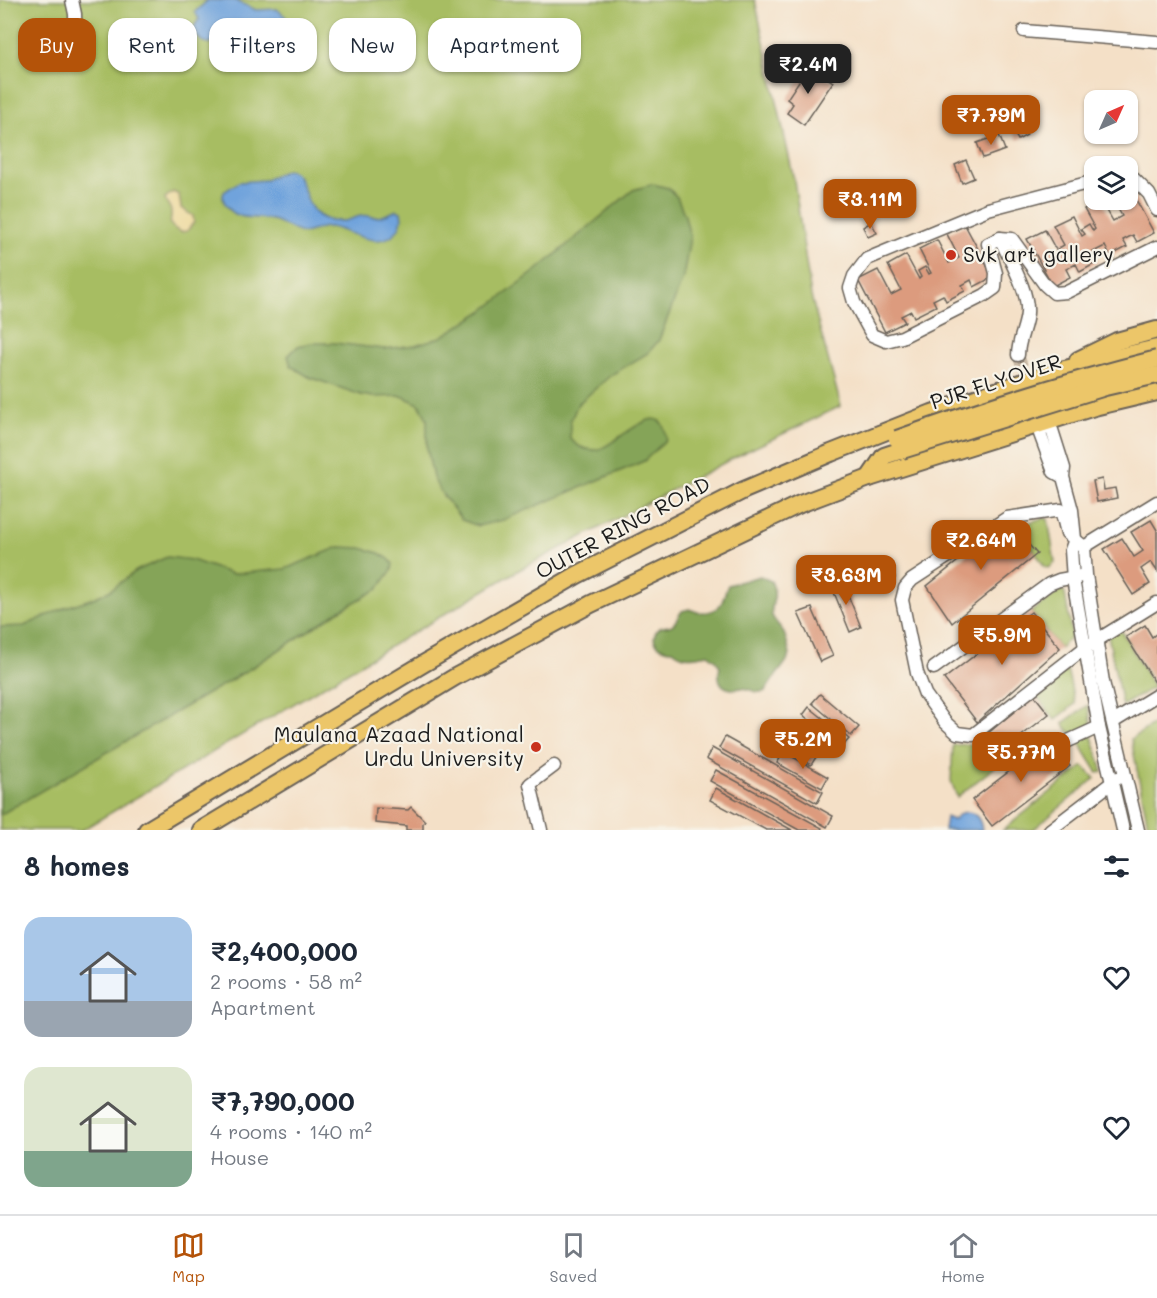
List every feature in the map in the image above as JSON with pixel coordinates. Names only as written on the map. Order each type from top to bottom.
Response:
[{"type":"highway","points":[[1056,371],[1116,341],[1157,330]]},
{"type":"highway","name":"OUTER RING ROAD","points":[[147,830],[423,664],[577,575],[744,490],[932,413],[1056,371],[1157,348]]},
{"type":"highway","name":"PJR FLYOVER","points":[[869,478],[884,456],[900,445],[978,410],[1084,377],[1157,359]]},
{"type":"highway","name":"PJR FLYOVER","points":[[850,445],[874,447],[900,445],[1105,387],[1157,375]]},
{"type":"highway","points":[[201,830],[455,677],[591,604],[800,504],[869,478],[1094,407],[1157,392]]},
{"type":"street","points":[[72,0],[75,18]]},
{"type":"street","points":[[1024,31],[1157,42]]},
{"type":"street","points":[[1138,183],[1149,194],[1157,210]]},
{"type":"street","points":[[1084,184],[988,209],[867,259],[854,276],[850,288],[854,302],[872,335],[886,340],[902,337],[995,288],[996,273],[988,244],[1000,238],[1012,238],[1045,285],[1054,293],[1067,292],[1157,247]]},
{"type":"street","points":[[1000,238],[1027,300],[1027,314],[1018,355]]},
{"type":"street","points":[[1063,477],[1080,543],[1104,682],[1138,830]]},
{"type":"street","points":[[1123,830],[1099,727],[1073,579],[1071,550],[1157,502]]},
{"type":"street","points":[[1080,543],[1067,533],[1061,510],[1018,515],[999,523],[912,580],[905,588],[902,600],[917,673],[925,694],[945,722],[957,733],[973,735],[1086,647],[1157,603]]},
{"type":"street","points":[[934,668],[1049,584],[1086,575]]},
{"type":"street","points":[[1113,722],[1157,695]]},
{"type":"street","points":[[1066,742],[1099,727]]},
{"type":"street","points":[[541,830],[530,784],[554,766]]},
{"type":"street","points":[[1050,830],[1125,773]]},
{"type":"green space","points":[[0,0],[755,0],[794,180],[811,296],[841,406],[739,455],[517,571],[82,830],[0,830]]},
{"type":"green space","points":[[653,184],[668,188],[677,197],[685,216],[690,237],[683,278],[659,340],[648,353],[611,375],[578,404],[570,422],[572,441],[583,448],[594,450],[648,420],[657,420],[663,425],[666,440],[644,461],[503,520],[478,526],[462,520],[433,478],[427,448],[427,419],[419,404],[402,396],[361,395],[309,377],[291,366],[288,356],[298,346],[311,343],[335,343],[384,349],[415,345],[441,337],[483,311],[537,270],[633,190]]},
{"type":"green space","points":[[1043,518],[1048,519],[1055,563],[1049,568],[1045,567],[1018,526]]},
{"type":"green space","points":[[339,547],[361,548],[379,553],[393,564],[392,570],[378,589],[339,611],[248,670],[0,815],[0,627],[24,626],[66,607],[91,599],[109,591],[136,571],[167,557],[192,560],[232,574],[285,569]]},
{"type":"green space","points":[[760,576],[771,581],[774,592],[772,615],[782,629],[790,655],[766,691],[724,687],[720,681],[720,667],[716,660],[708,654],[685,656],[661,647],[655,642],[657,630],[672,625],[682,611],[714,610],[721,604],[728,585]]},
{"type":"green space","points":[[1062,589],[1065,594],[1072,636],[1060,648],[1031,612]]},
{"type":"green space","points":[[1118,625],[1154,687],[1122,706],[1107,630]]},
{"type":"green space","points":[[1067,669],[1075,704],[1055,720],[1036,695]]},
{"type":"green space","points":[[1088,705],[1092,726],[1074,734],[1068,731],[1063,723]]},
{"type":"green space","points":[[1157,722],[1157,827],[1149,830],[1131,739]]},
{"type":"green space","points":[[1091,733],[1103,772],[1098,773],[1078,741]]},
{"type":"green space","points":[[983,736],[1002,761],[957,797],[951,781],[953,745],[972,744]]},
{"type":"green space","points":[[1083,766],[1095,778],[1033,830],[1003,830]]},
{"type":"sand","points":[[173,192],[179,195],[181,208],[193,216],[194,222],[187,231],[180,232],[170,223],[171,210],[165,198]]},
{"type":"water","points":[[208,0],[234,0],[256,10],[277,9],[286,18],[209,18],[209,44],[197,36],[199,19],[195,12]]},
{"type":"water","points":[[286,170],[294,173],[300,179],[311,207],[318,215],[328,220],[345,221],[365,215],[380,217],[397,210],[401,212],[400,226],[388,238],[379,240],[362,238],[329,227],[302,233],[272,220],[241,216],[231,211],[224,202],[224,192],[239,182],[265,180]]},
{"type":"water","points":[[967,812],[978,818],[982,830],[944,830],[946,817],[953,820],[961,813]]},
{"type":"building","points":[[809,66],[833,82],[804,125],[787,113],[793,104],[787,99]]},
{"type":"building","points":[[1015,112],[1027,135],[1018,140],[1005,117]]},
{"type":"building","points":[[999,135],[1005,150],[983,158],[977,143]]},
{"type":"building","points":[[966,160],[974,178],[962,183],[955,165]]},
{"type":"building","points":[[1138,203],[1154,233],[1137,242],[1133,235],[1123,240],[1127,247],[1110,256],[1105,246],[1093,252],[1098,262],[1080,272],[1076,264],[1066,269],[1070,277],[1053,286],[1027,239],[1045,230],[1056,250],[1064,245],[1053,225],[1072,216],[1082,236],[1085,234],[1081,229],[1089,224],[1093,231],[1095,229],[1085,210],[1107,210],[1113,221],[1122,216],[1119,210],[1138,210]]},
{"type":"building","points":[[871,222],[877,233],[868,237],[863,227]]},
{"type":"building","points":[[965,225],[993,277],[974,287],[971,280],[962,285],[965,291],[946,301],[943,295],[933,300],[936,306],[914,317],[911,311],[901,316],[905,322],[885,332],[858,280],[878,270],[891,295],[901,290],[888,265],[906,255],[919,279],[921,277],[918,271],[925,267],[929,274],[931,273],[919,249],[937,240],[949,263],[959,258],[947,234]]},
{"type":"building","points":[[1102,479],[1104,490],[1115,488],[1117,498],[1097,502],[1093,481]]},
{"type":"building","points":[[1151,520],[1157,530],[1157,571],[1151,562],[1141,569],[1150,584],[1133,595],[1104,549],[1122,538],[1134,557],[1143,551],[1131,532]]},
{"type":"building","points":[[1008,521],[1037,554],[952,623],[927,586]]},
{"type":"building","points":[[893,569],[895,578],[883,581],[881,572]]},
{"type":"building","points":[[842,580],[861,627],[850,632],[831,585]]},
{"type":"building","points":[[812,608],[833,656],[820,662],[798,613]]},
{"type":"building","points":[[1031,612],[1060,648],[977,722],[944,679]]},
{"type":"building","points":[[1145,625],[1152,637],[1157,633],[1157,686],[1126,637]]},
{"type":"building","points":[[820,694],[859,727],[851,736],[812,703]]},
{"type":"building","points":[[1034,695],[1049,714],[1000,753],[986,735]]},
{"type":"building","points":[[809,707],[849,739],[842,747],[803,715]]},
{"type":"building","points":[[774,728],[818,754],[811,765],[768,739]]},
{"type":"building","points":[[725,737],[823,792],[817,803],[719,748]]},
{"type":"building","points":[[1050,740],[1070,766],[992,826],[972,800]]},
{"type":"building","points":[[712,748],[833,816],[827,827],[706,759]]},
{"type":"building","points":[[784,752],[828,777],[822,788],[777,763]]},
{"type":"building","points":[[716,770],[822,828],[821,830],[799,830],[710,781]]},
{"type":"building","points":[[716,788],[792,830],[766,830],[710,800]]},
{"type":"building","points":[[411,807],[425,821],[423,830],[406,830],[406,826],[375,823],[376,808],[408,810]]},
{"type":"tunnel","points":[[1018,355],[1029,386]]},
{"type":"place","name":"Svk art gallery","points":[[951,255]]},
{"type":"place","name":"Maulana Azaad National Urdu University","points":[[536,747]]}]
